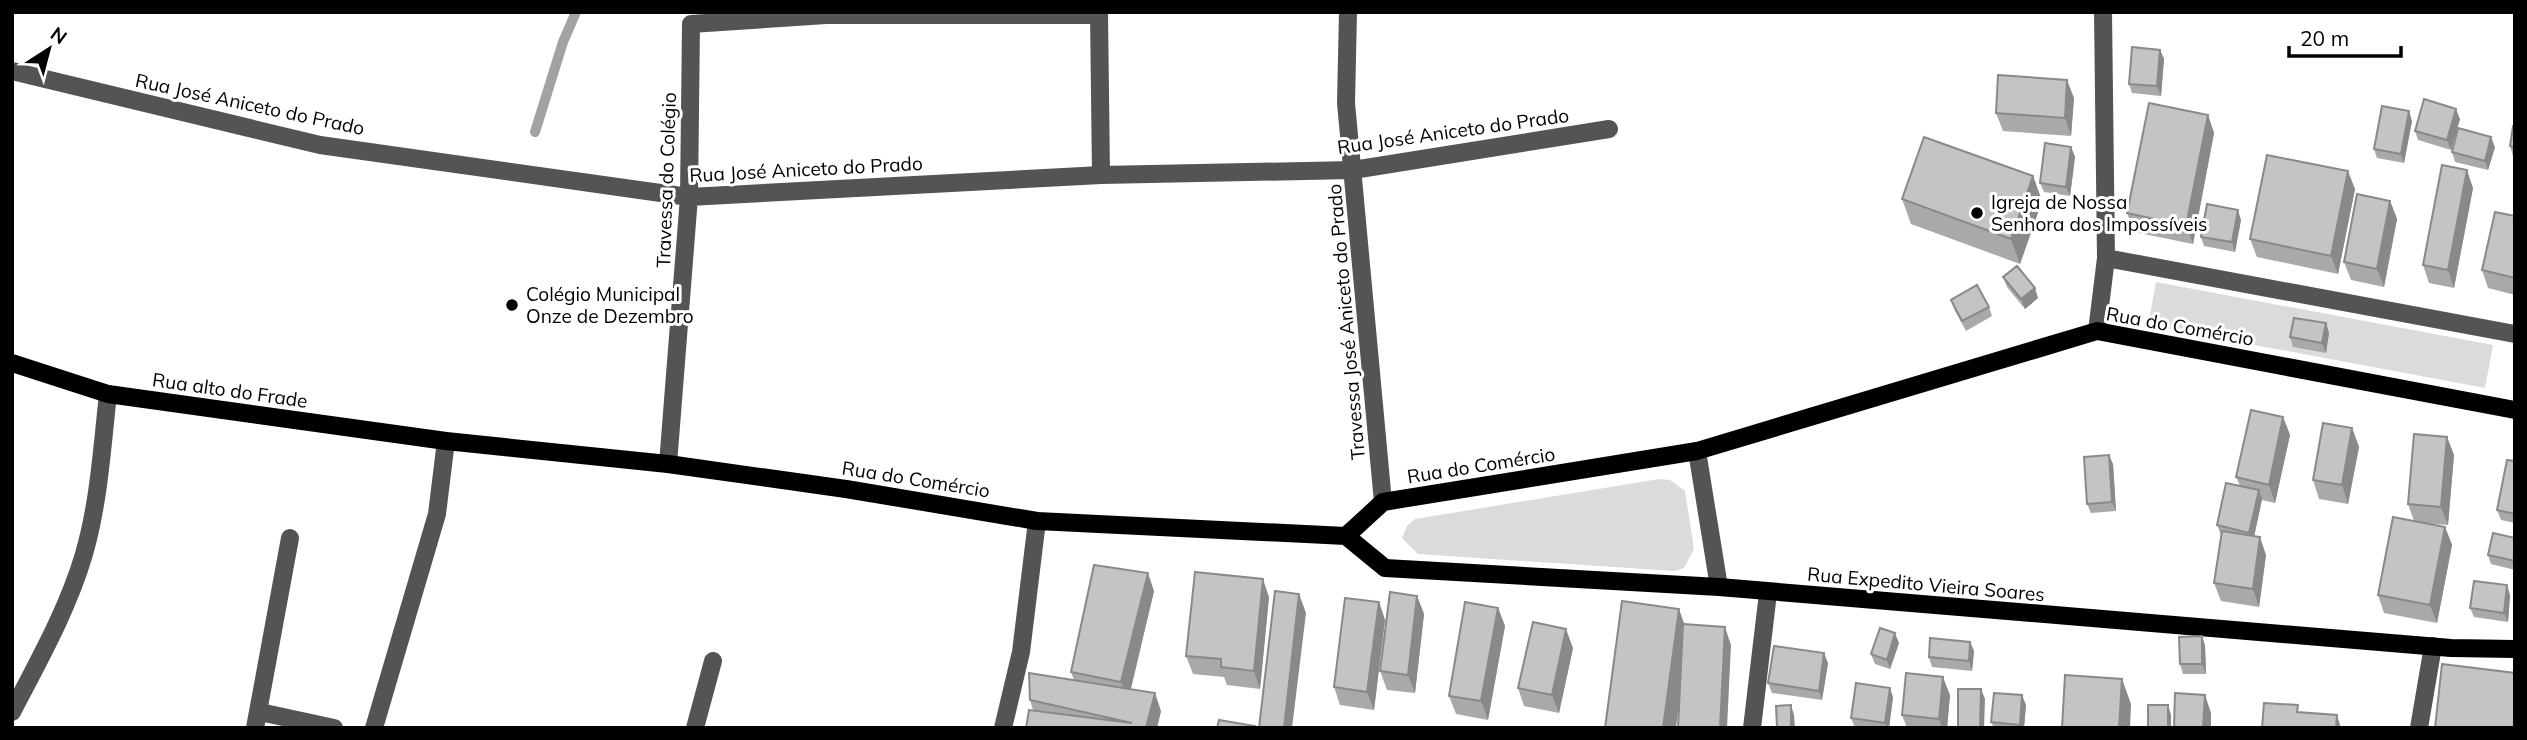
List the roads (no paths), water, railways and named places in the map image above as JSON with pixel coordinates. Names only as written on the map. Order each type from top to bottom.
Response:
[{"type":"main road","name":"Rua do Comércio","points":[[1383,502],[1697,451],[2096,331],[2515,410]]},
{"type":"main road","name":"Rua alto do Frade","points":[[12,363],[108,394],[446,440]]},
{"type":"main road","name":"Rua do Comércio","points":[[446,440],[668,464],[846,489],[1037,521],[1346,536]]},
{"type":"main road","points":[[1346,536],[1383,502]]},
{"type":"main road","name":"Rua Expedito Vieira Soares","points":[[1346,536],[1385,568],[1719,587],[2433,646],[2515,649]]},
{"type":"street","name":"Travessa José Aniceto do Prado","points":[[1348,12],[1346,103],[1383,502]]},
{"type":"street","points":[[2096,331],[2106,258],[2103,12]]},
{"type":"street","points":[[826,14],[1099,14],[1101,175]]},
{"type":"street","name":"Travessa do Colégio","points":[[668,464],[689,197],[691,24],[826,14]]},
{"type":"street","name":"Rua José Aniceto do Prado","points":[[12,71],[320,145],[689,197],[1101,175],[1353,170],[1609,129]]},
{"type":"street","points":[[2106,258],[2515,334]]},
{"type":"street","points":[[12,712],[68,597],[83,556],[98,486],[108,394]]},
{"type":"street","points":[[374,728],[437,514],[446,440]]},
{"type":"street","points":[[1697,451],[1719,587]]},
{"type":"street","points":[[1003,728],[1021,652],[1037,521]]},
{"type":"street","points":[[290,538],[257,720],[334,728]]},
{"type":"street","points":[[1752,728],[1768,593]]},
{"type":"street","points":[[2419,728],[2433,646]]},
{"type":"street","points":[[695,728],[713,661]]},
{"type":"waterway","points":[[535,132],[563,42],[576,12]]},
{"type":"place","name":"Igreja de Nossa Senhora dos Impossíveis","points":[[1977,213]]},
{"type":"place","name":"Colégio Municipal Onze de Dezembro","points":[[512,305]]}]
